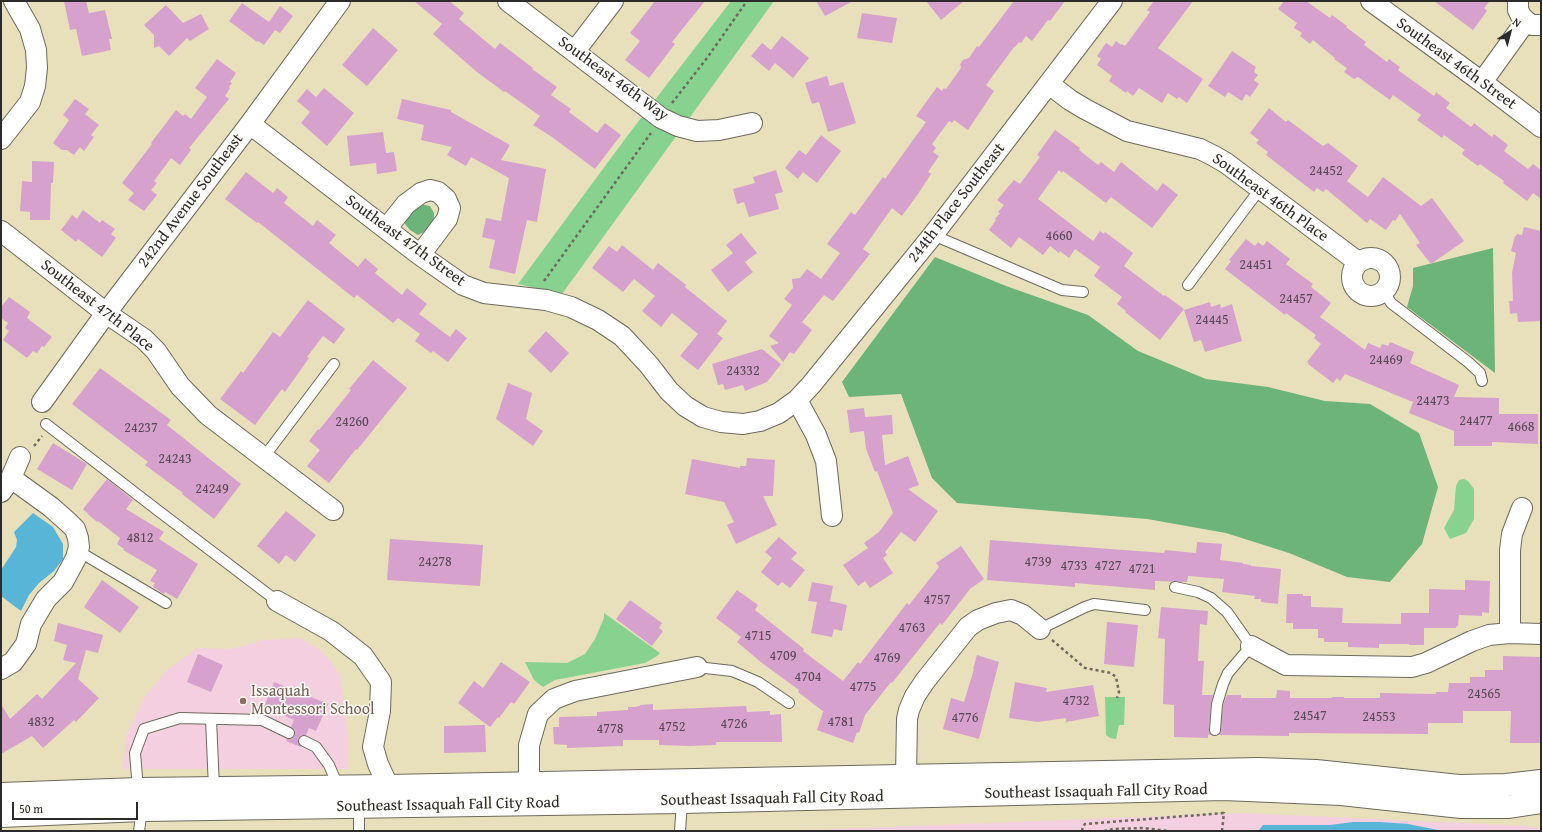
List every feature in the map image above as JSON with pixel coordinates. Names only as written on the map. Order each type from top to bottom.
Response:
[{"type":"street","points":[[1,139],[30,102],[35,86],[37,68],[36,50],[30,29],[14,1]]},
{"type":"street","name":"Southeast 46th Way","points":[[508,1],[661,118],[678,126],[697,131],[719,130],[752,123]]},
{"type":"street","points":[[575,51],[613,1]]},
{"type":"street","name":"244th Place Southeast","points":[[797,400],[811,385],[933,235],[1112,1]]},
{"type":"street","name":"Southeast 46th Street","points":[[1371,1],[1541,127]]},
{"type":"street","points":[[1482,82],[1534,23],[1521,16],[1518,10],[1518,1]]},
{"type":"street","name":"242nd Avenue Southeast","points":[[42,402],[106,313],[250,124],[338,2]]},
{"type":"street","name":"Southeast 46th Place","points":[[1049,84],[1070,100],[1127,131],[1200,149],[1226,163],[1358,262],[1370,257],[1383,261],[1390,273],[1388,286],[1384,291]]},
{"type":"street","name":"Southeast 47th Street","points":[[250,124],[420,255],[463,285],[484,293],[532,298],[571,306],[598,320],[622,336],[649,365],[669,390],[685,406],[703,417],[721,422],[760,422],[779,413],[797,400]]},
{"type":"street","points":[[386,228],[406,204],[420,193],[430,190],[438,192],[446,198],[450,208],[447,219],[420,255]]},
{"type":"street","name":"Southeast 47th Place","points":[[1,231],[106,313],[144,339],[168,366],[180,386],[208,415],[333,510]]},
{"type":"street","points":[[797,400],[816,435],[826,462],[832,516]]},
{"type":"street","points":[[1,669],[13,662],[26,644],[31,624],[46,599],[63,582],[78,551],[78,538],[75,529],[69,522],[51,507],[6,485],[20,457]]},
{"type":"street","points":[[1510,632],[1510,550],[1512,534],[1522,508]]},
{"type":"street","points":[[277,601],[331,631],[363,656],[382,682],[380,711],[373,747],[378,764],[388,786]]},
{"type":"street","points":[[906,776],[907,719],[909,710],[915,696],[925,681],[968,627],[978,620],[990,615],[1010,610],[1023,615],[1040,629]]},
{"type":"street","points":[[1251,646],[1286,665],[1412,667],[1426,663],[1472,641],[1489,636],[1510,632],[1541,634]]},
{"type":"street","points":[[529,783],[529,745],[538,714],[554,699],[575,691],[697,667]]},
{"type":"street","name":"Southeast Issaquah Fall City Road","points":[[1,816],[140,800],[214,788],[1259,769],[1316,771],[1459,786],[1506,785],[1541,781]]},
{"type":"street","name":"Southeast Issaquah Fall City Road","points":[[1,794],[140,800],[359,806],[682,802],[1224,789],[1341,794],[1461,807],[1538,807]]},
{"type":"lane","points":[[1188,285],[1260,189]]},
{"type":"lane","points":[[933,235],[1062,290],[1083,292]]},
{"type":"lane","points":[[1384,291],[1391,303],[1468,362],[1480,373],[1482,380]]},
{"type":"lane","points":[[264,457],[334,364]]},
{"type":"lane","points":[[46,424],[277,601]]},
{"type":"lane","points":[[78,551],[166,603]]},
{"type":"lane","points":[[1175,587],[1198,592],[1211,598],[1227,612],[1251,646],[1228,673],[1223,684],[1218,704],[1215,730]]},
{"type":"lane","points":[[1040,629],[1094,604],[1145,610]]},
{"type":"lane","points":[[697,667],[732,671],[758,682],[789,703]]},
{"type":"lane","points":[[139,831],[140,800],[135,753],[144,728],[180,718],[262,720],[289,734]]},
{"type":"lane","points":[[210,719],[214,788]]},
{"type":"lane","points":[[304,741],[316,747],[329,765],[338,786]]},
{"type":"lane","points":[[680,831],[682,802]]},
{"type":"lane","points":[[359,806],[359,831]]},
{"type":"path","points":[[532,298],[747,1]]},
{"type":"path","points":[[1040,629],[1085,668],[1111,673],[1116,677],[1119,692],[1117,698]]},
{"type":"path","points":[[1082,831],[1085,824],[1224,811],[1222,831]]},
{"type":"path","points":[[1104,831],[1113,829],[1143,828],[1169,831]]},
{"type":"shaded area","name":"Issaquah Montessori School","points":[[300,638],[322,651],[340,674],[348,738],[348,769],[122,769],[127,734],[145,696],[168,669],[198,648],[231,649],[264,640]]},
{"type":"shaded area","points":[[1243,813],[1526,826],[1541,829],[1541,831],[783,831]]},
{"type":"green space","points":[[731,1],[774,1],[562,294],[518,284],[628,135]]},
{"type":"green space","points":[[420,204],[430,206],[434,213],[434,223],[430,229],[418,235],[410,230],[405,224],[404,218]]},
{"type":"green space","points":[[1493,248],[1495,373],[1407,307],[1413,286],[1413,268]]},
{"type":"green space","points":[[935,257],[1006,286],[1088,315],[1138,351],[1206,379],[1268,387],[1325,401],[1370,404],[1419,433],[1438,487],[1422,544],[1390,582],[1347,577],[1289,553],[1226,533],[1147,519],[957,503],[932,478],[901,394],[849,397],[842,382]]},
{"type":"green space","points":[[1464,479],[1468,481],[1474,489],[1474,519],[1466,533],[1450,539],[1444,528],[1454,510],[1456,486],[1459,480]]},
{"type":"green space","points":[[604,613],[660,653],[645,663],[555,680],[543,687],[534,680],[525,662],[567,663],[585,654],[595,639],[604,618]]},
{"type":"green space","points":[[1105,697],[1125,697],[1124,725],[1119,725],[1116,739],[1110,738],[1106,735]]},
{"type":"water","points":[[33,513],[53,527],[63,544],[63,559],[54,571],[39,583],[29,595],[21,611],[1,596],[1,570],[16,547],[17,540],[14,532]]},
{"type":"water","points":[[1353,822],[1408,824],[1443,831],[1258,831],[1263,825],[1330,825]]},
{"type":"building","points":[[64,1],[86,1],[89,13],[105,10],[112,39],[109,39],[111,50],[82,56],[76,29],[70,30]]},
{"type":"building","points":[[414,1],[449,1],[464,13],[459,19],[495,49],[500,43],[557,87],[551,95],[571,109],[569,112],[597,133],[605,123],[621,135],[595,169],[552,137],[533,125],[540,116],[477,72],[433,34],[442,24]]},
{"type":"building","points":[[655,1],[705,1],[672,42],[675,44],[649,78],[625,60],[640,41],[630,33]]},
{"type":"building","points":[[816,1],[853,1],[825,16]]},
{"type":"building","points":[[926,1],[964,1],[941,20]]},
{"type":"building","points":[[1014,1],[1065,1],[1032,41],[1026,36],[1021,43],[1019,42],[1014,47],[986,85],[994,91],[968,130],[954,120],[952,123],[949,121],[932,144],[936,148],[933,152],[939,156],[928,172],[931,174],[918,194],[902,216],[892,208],[863,249],[870,254],[833,301],[824,295],[802,322],[812,330],[794,354],[790,352],[783,362],[770,346],[779,343],[769,336],[792,305],[784,299],[793,288],[792,279],[800,278],[807,269],[821,279],[840,253],[827,244],[851,212],[855,215],[883,177],[885,179],[926,122],[916,116],[937,87],[942,91],[944,88],[946,89],[961,68],[960,64],[963,60],[969,58],[977,46],[979,47]]},
{"type":"building","points":[[1154,1],[1193,1],[1158,48],[1203,79],[1187,103],[1179,97],[1177,99],[1168,93],[1162,103],[1139,88],[1133,96],[1109,81],[1112,76],[1097,65],[1101,59],[1097,56],[1106,43],[1112,47],[1116,41],[1125,46],[1150,12],[1147,10]]},
{"type":"building","points":[[1284,1],[1306,1],[1330,18],[1332,15],[1366,42],[1364,45],[1387,62],[1389,59],[1400,67],[1398,70],[1434,96],[1436,92],[1450,103],[1446,108],[1471,127],[1474,123],[1492,137],[1494,134],[1508,145],[1504,151],[1528,169],[1533,164],[1541,170],[1541,199],[1533,193],[1527,201],[1503,183],[1504,181],[1480,164],[1478,166],[1463,155],[1462,153],[1465,150],[1444,135],[1442,138],[1417,120],[1421,115],[1393,95],[1390,100],[1358,77],[1354,79],[1344,72],[1347,68],[1334,59],[1335,58],[1313,40],[1310,44],[1300,36],[1302,33],[1294,28],[1297,23],[1278,9]]},
{"type":"building","points":[[1434,1],[1490,1],[1484,8],[1487,11],[1473,30]]},
{"type":"building","points":[[242,3],[269,22],[280,6],[293,16],[280,33],[275,30],[264,45],[258,41],[257,42],[229,21]]},
{"type":"building","points":[[166,5],[183,23],[201,14],[209,29],[190,41],[187,38],[169,56],[159,46],[154,48],[154,35],[144,25]]},
{"type":"building","points":[[862,13],[897,18],[892,43],[857,38]]},
{"type":"building","points":[[373,28],[398,50],[367,86],[342,65]]},
{"type":"building","points":[[782,36],[809,58],[793,78],[775,63],[769,71],[751,56],[762,43],[771,50]]},
{"type":"building","points":[[1232,51],[1256,67],[1254,72],[1258,75],[1254,80],[1259,84],[1250,97],[1246,94],[1242,101],[1228,92],[1225,97],[1208,86]]},
{"type":"building","points":[[217,59],[236,73],[230,82],[232,83],[225,96],[229,99],[189,148],[191,150],[180,165],[171,158],[154,181],[157,183],[151,190],[157,195],[144,211],[128,200],[134,193],[122,183],[176,110],[183,116],[185,114],[191,119],[207,97],[195,88]]},
{"type":"building","points":[[827,76],[830,86],[843,82],[856,123],[828,132],[819,102],[812,104],[805,83]]},
{"type":"building","points":[[324,88],[354,113],[327,146],[301,123],[310,112],[297,101],[307,89],[316,97]]},
{"type":"building","points":[[75,99],[89,109],[85,114],[99,125],[91,135],[94,137],[84,151],[80,147],[74,155],[67,150],[62,150],[53,143],[69,120],[63,115]]},
{"type":"building","points":[[402,99],[451,110],[451,112],[510,145],[501,160],[546,169],[537,222],[527,220],[515,274],[489,268],[495,240],[482,237],[486,218],[501,221],[509,178],[471,157],[466,166],[447,155],[452,147],[421,140],[424,125],[397,119]]},
{"type":"building","points":[[1269,108],[1286,122],[1288,120],[1323,146],[1328,143],[1358,166],[1347,181],[1368,197],[1383,177],[1421,206],[1432,198],[1464,241],[1431,264],[1416,245],[1420,243],[1400,214],[1395,221],[1393,220],[1386,230],[1370,219],[1367,223],[1326,189],[1323,192],[1317,188],[1314,192],[1266,155],[1268,152],[1256,143],[1259,140],[1250,133]]},
{"type":"building","points":[[1055,130],[1080,148],[1079,150],[1098,165],[1101,162],[1114,172],[1121,162],[1157,191],[1163,183],[1178,195],[1152,228],[1111,197],[1106,203],[1063,171],[1062,173],[1059,170],[1038,199],[1093,241],[1100,231],[1104,234],[1105,232],[1133,253],[1124,266],[1184,309],[1160,340],[1117,304],[1122,297],[1094,276],[1100,267],[1075,249],[1069,258],[1050,246],[1043,255],[1019,237],[1011,248],[989,230],[1000,213],[998,212],[1004,205],[997,200],[1014,180],[1020,184],[1040,157],[1037,155]]},
{"type":"building","points":[[383,132],[386,153],[394,152],[397,171],[377,174],[376,163],[350,166],[347,136]]},
{"type":"building","points":[[821,135],[841,151],[817,183],[803,172],[798,179],[785,168],[799,150],[806,155]]},
{"type":"building","points":[[32,161],[54,162],[53,183],[51,183],[50,220],[30,220],[30,212],[20,211],[22,181],[32,182]]},
{"type":"building","points":[[776,170],[783,192],[775,194],[779,209],[749,217],[744,202],[737,204],[733,189],[755,183],[753,177]]},
{"type":"building","points":[[246,172],[273,193],[277,188],[288,197],[284,203],[313,226],[317,220],[336,235],[329,243],[358,267],[365,258],[378,269],[375,273],[402,295],[407,288],[427,304],[419,314],[450,337],[456,329],[467,338],[448,362],[433,351],[431,353],[415,341],[420,334],[398,318],[393,323],[357,295],[354,298],[258,222],[257,223],[225,199]]},
{"type":"building","points":[[83,210],[100,223],[102,220],[115,229],[111,234],[116,238],[102,257],[78,239],[76,242],[61,230],[72,215],[77,219]]},
{"type":"building","points":[[1524,227],[1541,231],[1541,321],[1518,322],[1517,313],[1510,314],[1509,301],[1513,301],[1512,273],[1516,253],[1511,251],[1515,236],[1517,234],[1522,235]]},
{"type":"building","points":[[741,233],[757,253],[745,262],[753,272],[728,292],[711,270],[733,253],[726,245]]},
{"type":"building","points":[[1246,239],[1255,246],[1258,242],[1263,246],[1267,241],[1290,259],[1286,264],[1313,284],[1311,287],[1331,303],[1320,317],[1365,350],[1368,343],[1380,348],[1382,344],[1388,346],[1390,342],[1414,352],[1410,363],[1459,385],[1454,397],[1499,398],[1499,414],[1538,414],[1538,444],[1492,442],[1492,446],[1454,446],[1454,431],[1409,413],[1413,402],[1345,374],[1340,381],[1337,378],[1333,383],[1307,362],[1321,344],[1314,338],[1316,335],[1286,313],[1285,315],[1225,269],[1231,261],[1229,260]]},
{"type":"building","points":[[622,245],[653,270],[658,263],[727,321],[717,334],[723,338],[698,370],[680,356],[698,334],[672,313],[661,327],[642,311],[655,296],[634,279],[623,292],[592,268],[609,246],[617,252]]},
{"type":"building","points":[[9,297],[30,312],[27,318],[52,337],[37,353],[33,351],[27,358],[3,340],[9,331],[5,328],[8,323],[1,318],[1,307]]},
{"type":"building","points":[[308,300],[345,329],[334,344],[323,336],[307,357],[309,358],[285,392],[282,389],[255,425],[220,399],[241,371],[243,373],[273,332],[280,337]]},
{"type":"building","points":[[1210,302],[1211,307],[1220,304],[1221,308],[1232,304],[1242,341],[1205,352],[1201,340],[1194,342],[1184,310]]},
{"type":"building","points":[[546,331],[569,353],[551,373],[528,351]]},
{"type":"building","points":[[762,349],[781,364],[767,382],[745,391],[743,385],[725,390],[723,384],[718,385],[712,364]]},
{"type":"building","points":[[373,360],[407,388],[329,483],[307,466],[320,450],[309,441],[351,390],[349,389]]},
{"type":"building","points":[[100,368],[171,420],[167,425],[241,484],[214,519],[182,494],[183,493],[145,465],[148,462],[72,404]]},
{"type":"building","points":[[508,383],[532,393],[526,419],[543,431],[533,446],[496,419]]},
{"type":"building","points":[[864,408],[865,417],[892,415],[893,434],[882,435],[885,465],[908,456],[919,485],[908,489],[938,511],[915,542],[901,532],[885,552],[887,555],[883,558],[893,573],[870,588],[865,581],[858,586],[843,565],[868,548],[864,543],[879,532],[893,513],[877,471],[875,472],[866,449],[864,431],[850,433],[847,410]]},
{"type":"building","points":[[53,443],[87,464],[72,490],[37,469]]},
{"type":"building","points":[[747,458],[775,460],[773,496],[763,496],[777,525],[736,544],[727,525],[734,522],[724,502],[685,494],[692,459],[740,468],[740,466],[746,466]]},
{"type":"building","points":[[107,479],[133,500],[126,509],[164,532],[159,539],[198,564],[177,599],[165,592],[164,594],[153,587],[155,583],[150,581],[157,570],[123,550],[124,549],[117,544],[120,538],[98,521],[97,522],[83,509]]},
{"type":"building","points":[[286,511],[316,535],[295,562],[286,555],[279,564],[257,546]]},
{"type":"building","points":[[779,537],[797,553],[791,559],[805,570],[790,588],[782,582],[778,586],[761,572],[772,558],[765,552]]},
{"type":"building","points":[[390,539],[483,545],[480,586],[387,580]]},
{"type":"building","points":[[990,540],[1164,553],[1165,550],[1196,553],[1197,542],[1222,544],[1220,560],[1243,563],[1251,566],[1281,569],[1278,604],[1261,602],[1261,599],[1254,599],[1255,596],[1222,592],[1224,579],[1188,576],[1187,582],[1155,581],[1155,590],[1075,583],[1075,587],[987,580]]},
{"type":"building","points":[[961,546],[984,579],[970,589],[942,625],[940,623],[892,683],[891,682],[865,715],[859,733],[857,732],[853,743],[817,730],[824,712],[798,692],[799,690],[762,663],[737,642],[741,637],[716,618],[737,590],[758,605],[755,610],[804,649],[803,651],[843,681],[858,662],[860,664],[907,603],[909,605],[939,567],[936,563]]},
{"type":"building","points":[[102,580],[139,607],[120,633],[84,607]]},
{"type":"building","points":[[1465,580],[1490,581],[1489,613],[1482,612],[1482,616],[1459,615],[1458,626],[1456,628],[1424,628],[1424,645],[1379,644],[1379,648],[1348,647],[1348,642],[1324,642],[1324,638],[1318,638],[1318,629],[1293,629],[1293,623],[1286,623],[1287,594],[1303,594],[1303,596],[1311,596],[1311,607],[1343,608],[1342,623],[1401,624],[1401,613],[1429,613],[1429,589],[1465,590]]},
{"type":"building","points":[[812,582],[833,586],[830,601],[847,605],[842,631],[834,629],[832,637],[811,633],[817,602],[808,601]]},
{"type":"building","points":[[630,600],[662,623],[659,628],[663,631],[652,646],[616,619]]},
{"type":"building","points":[[1161,607],[1208,611],[1207,625],[1200,624],[1198,661],[1204,661],[1202,695],[1213,695],[1209,730],[1211,735],[1208,735],[1208,738],[1174,737],[1174,705],[1163,704],[1165,639],[1158,638]]},
{"type":"building","points":[[1107,622],[1138,625],[1134,667],[1104,664]]},
{"type":"building","points":[[58,623],[103,635],[98,653],[86,650],[78,679],[99,698],[76,722],[74,720],[43,748],[32,736],[1,754],[1,704],[10,719],[37,694],[42,699],[76,663],[63,660],[67,645],[54,641]]},
{"type":"building","points":[[198,654],[223,665],[211,692],[187,682]]},
{"type":"building","points":[[977,655],[999,662],[979,739],[943,729],[951,698],[964,702]]},
{"type":"building","points":[[1503,656],[1541,657],[1541,743],[1510,743],[1511,711],[1463,711],[1463,723],[1428,723],[1428,734],[1289,733],[1289,736],[1219,735],[1221,730],[1223,705],[1227,695],[1241,695],[1241,698],[1276,698],[1277,690],[1290,691],[1290,698],[1380,698],[1380,693],[1436,694],[1436,692],[1448,692],[1449,683],[1470,683],[1470,677],[1485,677],[1485,670],[1503,670]]},
{"type":"building","points":[[501,662],[530,682],[514,704],[511,702],[490,727],[458,703],[474,681],[483,688]]},
{"type":"building","points":[[274,682],[328,704],[316,731],[309,728],[306,735],[301,735],[298,738],[298,742],[301,747],[286,741],[287,739],[292,739],[295,735],[295,730],[291,727],[294,720],[264,707]]},
{"type":"building","points":[[1015,682],[1047,688],[1046,692],[1093,685],[1099,716],[1066,722],[1066,718],[1038,722],[1009,718]]},
{"type":"building","points":[[653,704],[653,710],[746,706],[747,712],[770,711],[770,715],[781,714],[782,742],[716,742],[716,745],[690,746],[659,745],[659,740],[623,740],[623,746],[567,748],[567,745],[554,744],[553,727],[559,727],[559,717],[597,716],[597,712],[628,710],[628,707]]},
{"type":"building","points":[[485,725],[486,752],[444,753],[444,726]]},
{"type":"place","name":"Issaquah Montessori School","points":[[243,701]]}]
